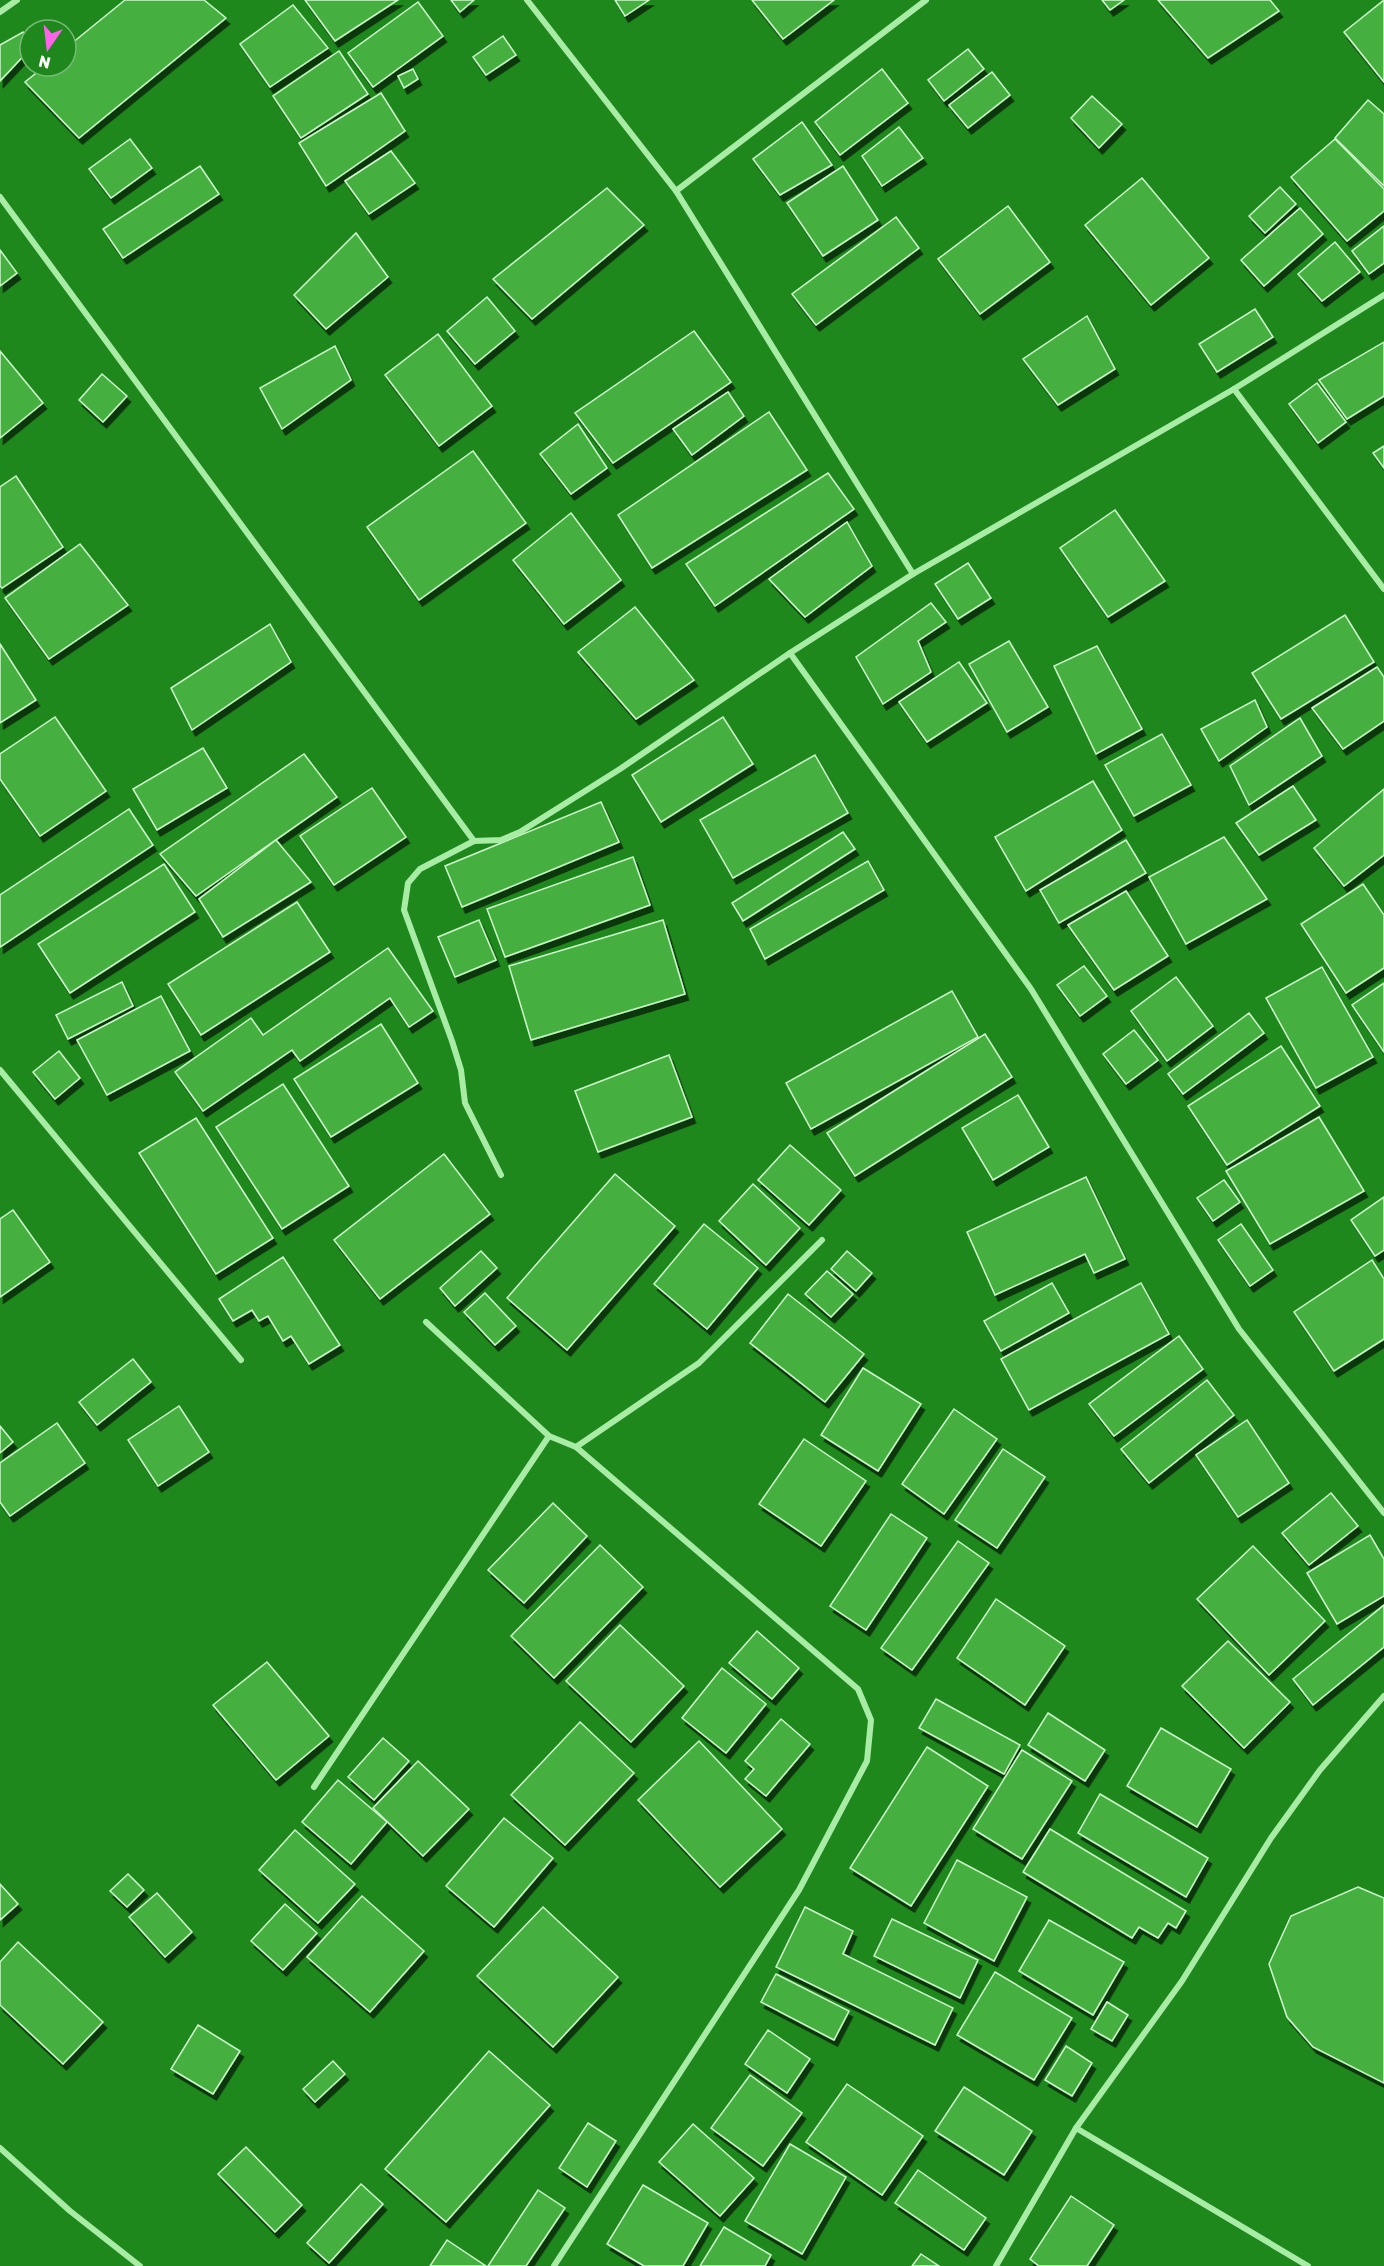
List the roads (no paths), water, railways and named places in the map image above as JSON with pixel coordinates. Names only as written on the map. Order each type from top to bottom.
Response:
[{"type":"street","points":[[0,12],[16,0]]},
{"type":"street","points":[[526,0],[676,191],[913,574]]},
{"type":"street","points":[[676,191],[926,0]]},
{"type":"street","points":[[0,197],[474,841]]},
{"type":"street","points":[[501,1175],[465,1103],[461,1070],[452,1041],[404,910],[408,883],[420,869],[474,841],[501,840],[520,832],[620,769],[790,653],[913,574],[1234,389],[1384,295]]},
{"type":"street","points":[[1234,389],[1384,589]]},
{"type":"street","points":[[790,653],[1031,989],[1239,1329],[1384,1513]]},
{"type":"street","points":[[0,1070],[241,1360]]},
{"type":"street","points":[[576,1448],[699,1363],[822,1240]]},
{"type":"street","points":[[426,1323],[549,1436],[576,1448],[858,1689],[871,1720],[867,1761],[799,1890],[554,2266]]},
{"type":"street","points":[[314,1787],[549,1436]]},
{"type":"street","points":[[996,2266],[1076,2128],[1182,1981],[1271,1838],[1320,1770],[1384,1696]]},
{"type":"street","points":[[1076,2128],[1308,2266]]},
{"type":"street","points":[[0,2148],[70,2211],[140,2266]]}]
